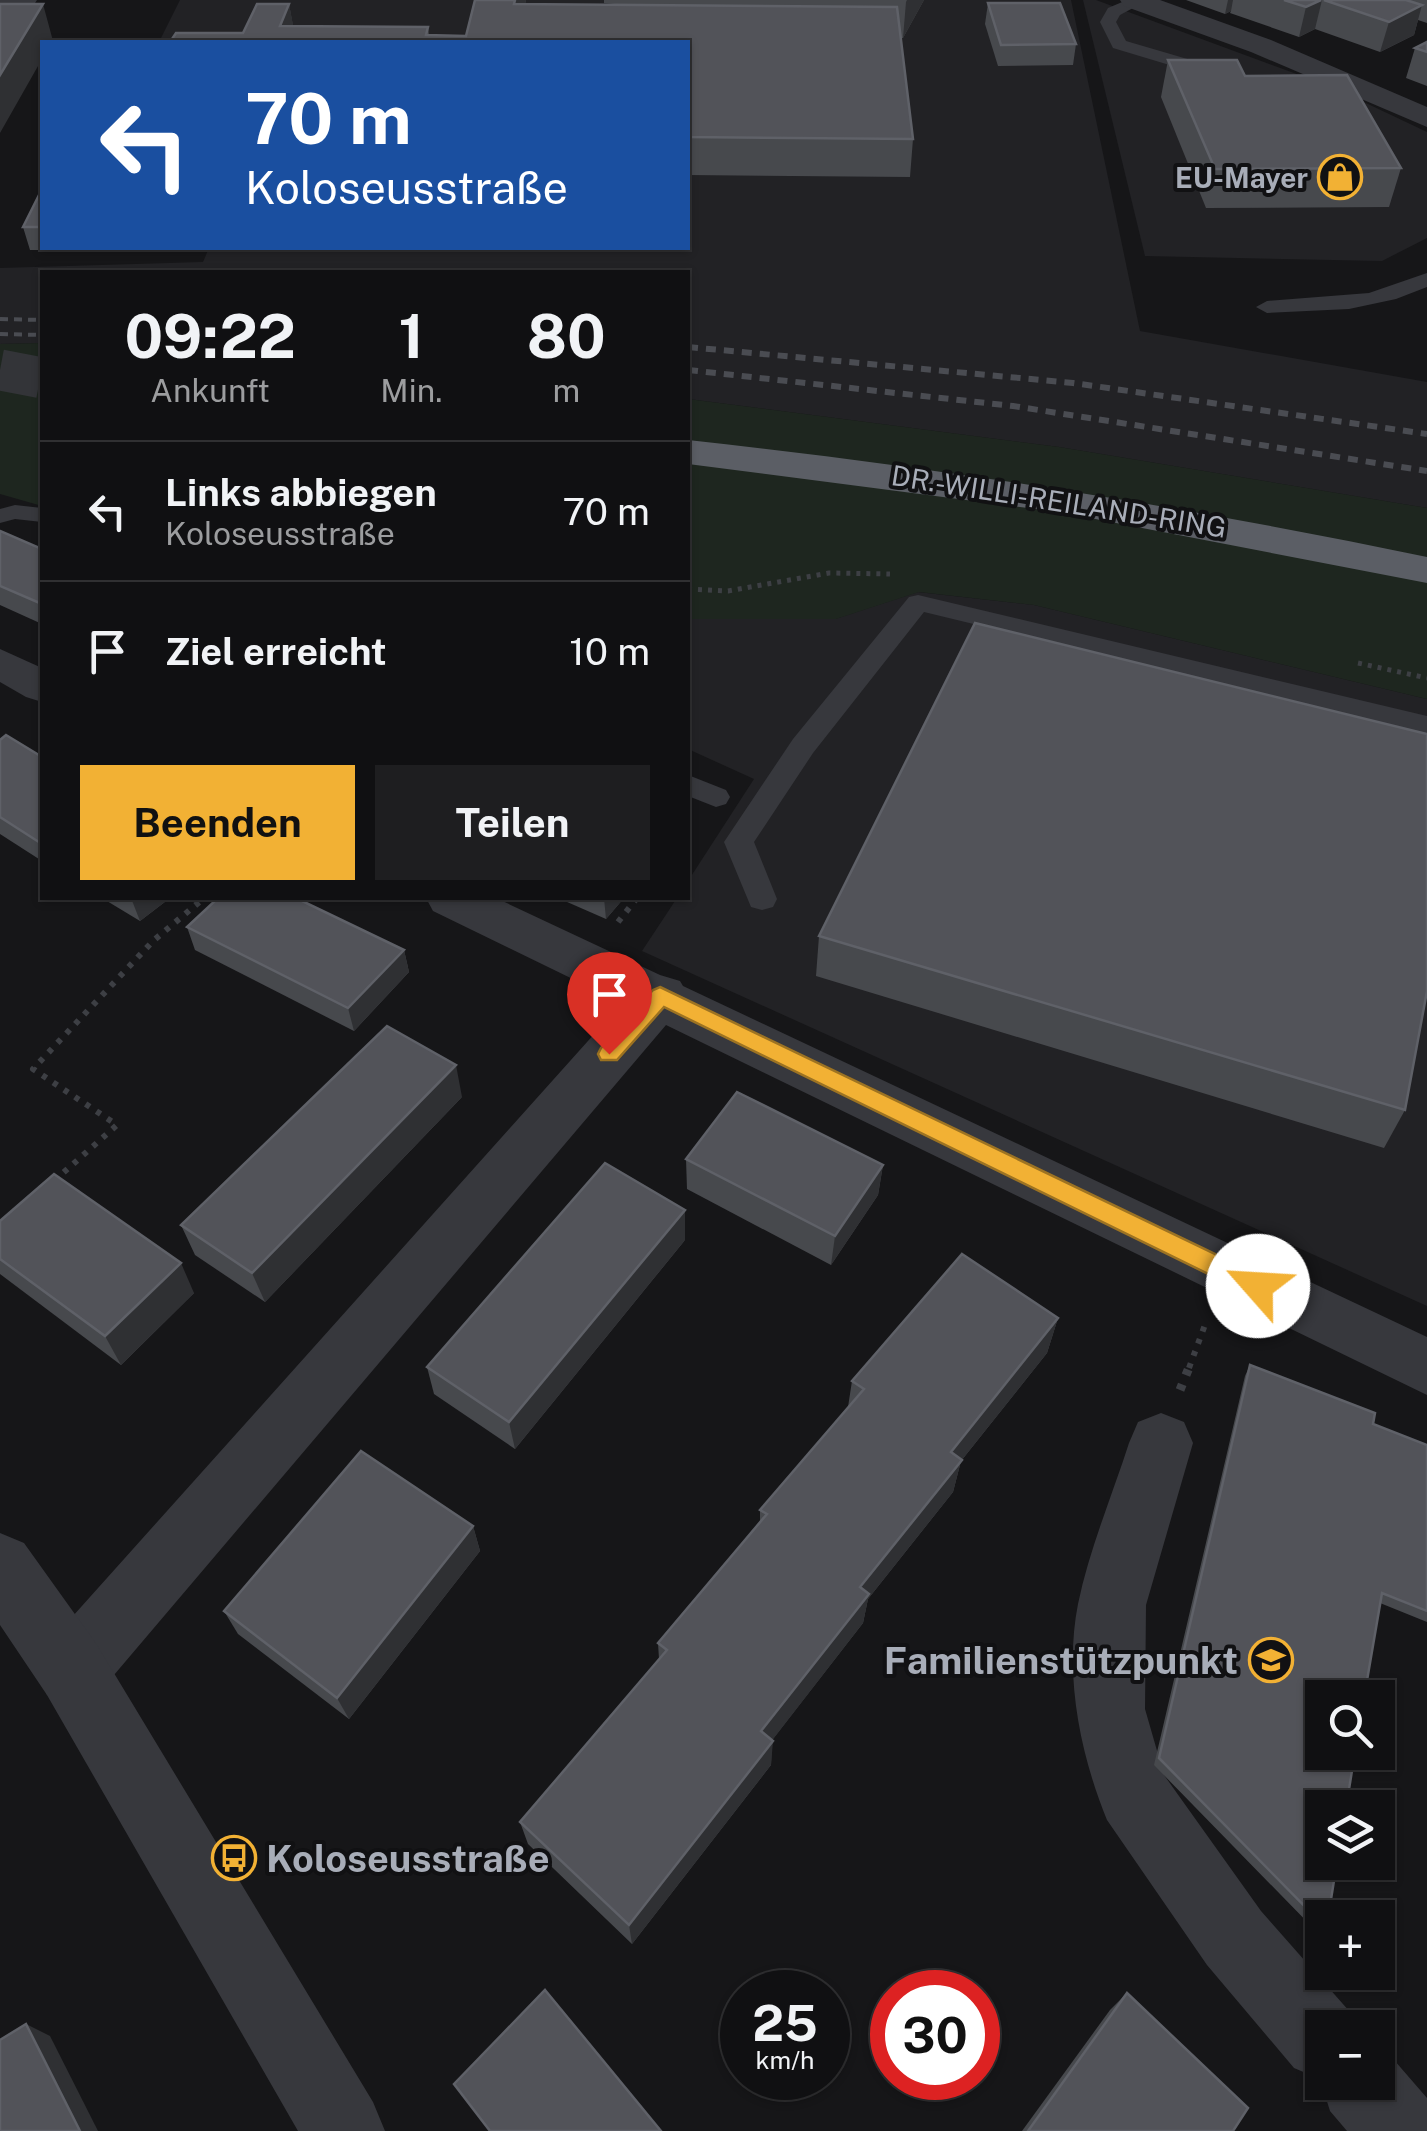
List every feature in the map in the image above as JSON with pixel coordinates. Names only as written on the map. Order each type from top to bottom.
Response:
[{"type":"highway","name":"DR.-WILLI-REILAND-RING","points":[[690,452],[858,469],[1256,532],[1427,570]]},
{"type":"street","points":[[0,3],[23,0]]},
{"type":"street","points":[[1136,1],[1261,46],[1427,118]]},
{"type":"street","points":[[0,663],[40,686]]},
{"type":"street","points":[[454,900],[1427,1367]]},
{"type":"street","points":[[72,1670],[660,996]]},
{"type":"street","points":[[1161,1443],[1112,1605],[1109,1708],[1133,1794],[1234,1938],[1305,2020]]},
{"type":"street","points":[[0,1566],[72,1670],[344,2131]]},
{"type":"street","points":[[1375,2100],[1402,2131]]},
{"type":"lane","points":[[1136,1],[1114,12],[1108,22],[1119,44],[1228,77]]},
{"type":"lane","points":[[1267,308],[1359,302],[1387,296],[1427,279]]},
{"type":"lane","points":[[0,516],[14,512],[40,516]]},
{"type":"lane","points":[[762,900],[739,842],[803,746],[918,603],[1427,725]]},
{"type":"lane","points":[[690,785],[716,798]]},
{"type":"path","points":[[44,1189],[117,1125],[33,1069],[153,941],[202,900]]},
{"type":"path","points":[[1161,1443],[1226,1271]]},
{"type":"shaded area","points":[[180,0],[1071,0],[1140,331],[1427,382],[1427,508],[1059,447],[690,399],[690,270],[40,270],[40,343],[0,344],[0,268],[203,262],[208,250],[690,250],[690,40],[160,40]]},
{"type":"shaded area","points":[[1083,0],[1096,0],[1332,87],[1427,132],[1427,238],[1382,261],[1145,256]]},
{"type":"shaded area","points":[[40,343],[40,505],[0,494],[0,344]]},
{"type":"shaded area","points":[[690,399],[1059,447],[1427,508],[1427,699],[1034,605],[919,592],[836,619],[690,619]]},
{"type":"shaded area","points":[[918,592],[1034,605],[1427,699],[1427,1306],[642,951],[676,900],[690,900],[690,878],[754,779],[690,750],[690,619],[835,619]]},
{"type":"building","points":[[475,0],[515,0],[514,4],[897,7],[913,139],[690,137],[690,40],[171,40],[176,33],[243,33],[257,4],[289,4],[280,26],[428,27],[426,35],[466,36]]},
{"type":"building","points":[[1284,0],[1321,0],[1306,7]]},
{"type":"building","points":[[1324,0],[1406,0],[1422,5],[1389,22]]},
{"type":"building","points":[[988,3],[1060,3],[1076,44],[1001,45]]},
{"type":"building","points":[[0,4],[43,4],[0,75]]},
{"type":"building","points":[[1168,60],[1237,60],[1245,76],[1347,75],[1401,168],[1215,169]]},
{"type":"building","points":[[40,193],[40,227],[23,227]]},
{"type":"building","points":[[0,531],[40,548],[40,603],[0,586]]},
{"type":"building","points":[[975,623],[1427,734],[1427,991],[1405,1110],[819,936]]},
{"type":"building","points":[[6,735],[40,756],[40,843],[0,817],[0,740]]},
{"type":"building","points":[[216,900],[300,900],[404,950],[348,1008],[187,927]]},
{"type":"building","points":[[387,1026],[456,1065],[252,1273],[181,1225]]},
{"type":"building","points":[[737,1092],[883,1165],[835,1236],[686,1159]]},
{"type":"building","points":[[605,1163],[685,1210],[509,1422],[427,1367]]},
{"type":"building","points":[[54,1174],[181,1263],[105,1336],[0,1259],[0,1221]]},
{"type":"building","points":[[962,1254],[1058,1318],[951,1452],[962,1460],[860,1587],[869,1594],[761,1731],[773,1741],[629,1925],[520,1822],[667,1650],[658,1643],[767,1514],[760,1510],[864,1389],[852,1381]]},
{"type":"building","name":"Familienstützpunkt","points":[[1250,1365],[1375,1413],[1373,1424],[1427,1445],[1427,1611],[1382,1593],[1367,1680],[1305,1680],[1305,1770],[1352,1770],[1349,1790],[1305,1790],[1305,1880],[1334,1880],[1331,1900],[1305,1900],[1305,1907],[1159,1758]]},
{"type":"building","points":[[361,1451],[473,1526],[337,1698],[224,1611]]},
{"type":"building","points":[[545,1990],[661,2131],[490,2131],[454,2084]]},
{"type":"building","points":[[1127,1993],[1248,2108],[1233,2131],[1028,2131]]},
{"type":"building","points":[[26,2024],[80,2131],[0,2131],[0,2040]]},
{"type":"tunnel","points":[[0,370],[40,378]]},
{"type":"railway","points":[[0,319],[40,320]]},
{"type":"railway","points":[[0,334],[40,335]]},
{"type":"railway","points":[[690,347],[1073,383],[1427,434]]},
{"type":"railway","points":[[690,370],[1013,406],[1427,471]]},
{"type":"place","name":"EU-Mayer","points":[[1340,177]]},
{"type":"place","name":"Familienstützpunkt","points":[[1271,1660]]},
{"type":"place","name":"Koloseusstraße","points":[[234,1858]]},
{"type":"route","points":[[609,1054],[660,996],[1258,1286]]}]
